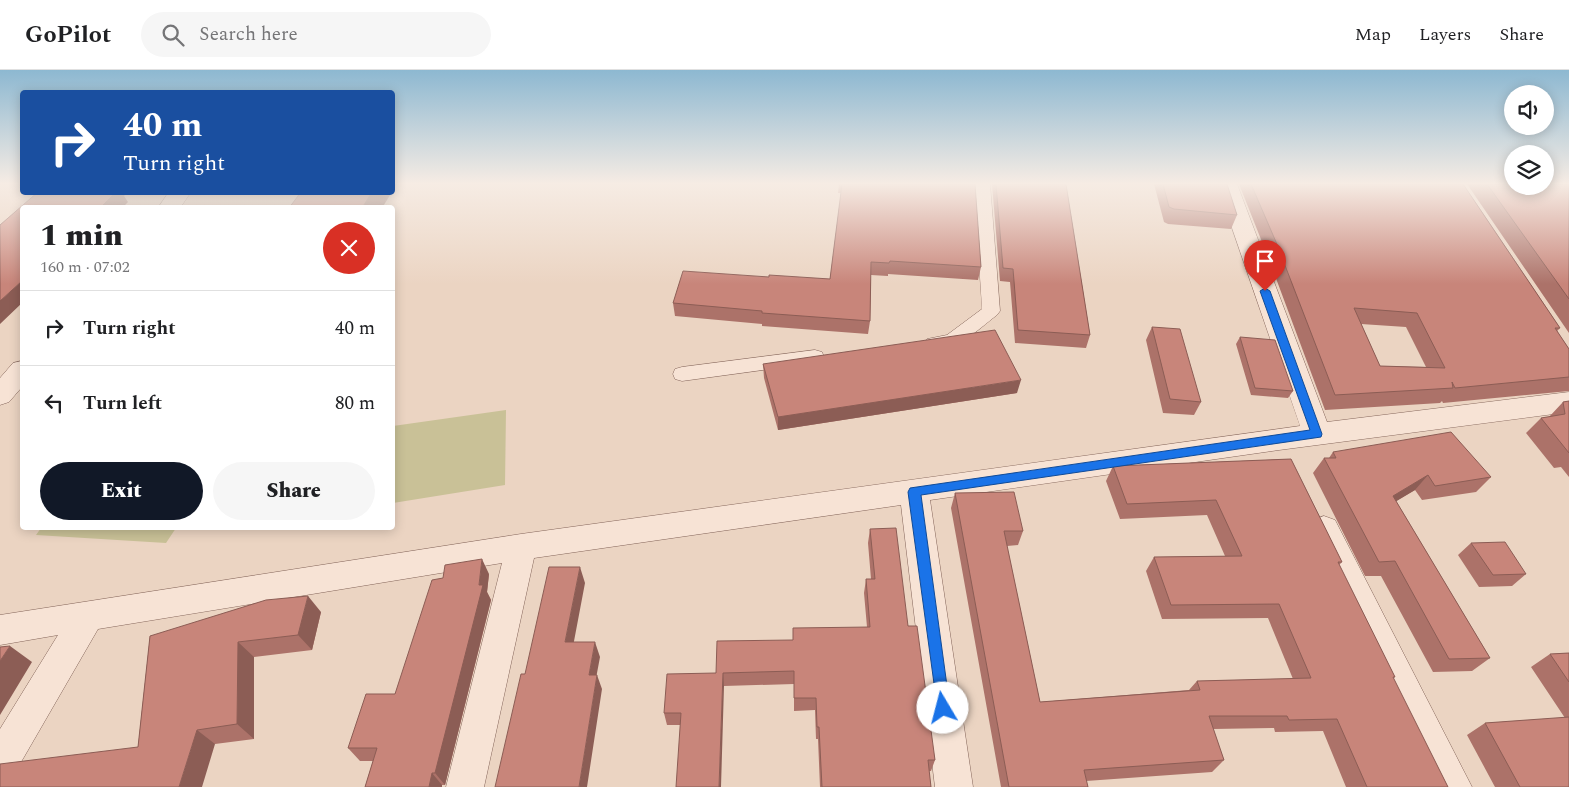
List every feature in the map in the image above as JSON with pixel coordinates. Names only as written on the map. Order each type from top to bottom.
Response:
[{"type":"street","points":[[1239,217],[1316,434]]},
{"type":"street","points":[[0,395],[20,372]]},
{"type":"street","points":[[0,630],[521,546],[914,492],[1286,452],[1316,434],[1569,402]]},
{"type":"street","points":[[914,492],[954,787]]},
{"type":"street","points":[[1310,501],[1453,787]]},
{"type":"street","points":[[465,787],[521,546]]},
{"type":"street","points":[[0,763],[88,616]]},
{"type":"lane","points":[[914,345],[952,340],[991,311],[984,217]]},
{"type":"lane","points":[[682,374],[836,355]]},
{"type":"shaded area","points":[[506,410],[505,485],[395,503],[395,426]]},
{"type":"shaded area","points":[[40,530],[175,530],[166,543],[36,535]]},
{"type":"building","points":[[9,217],[20,217],[20,283],[0,301],[0,225]]},
{"type":"building","points":[[838,217],[977,217],[981,267],[890,261],[889,263],[871,262],[870,321],[762,313],[762,311],[673,303],[683,271],[830,279]]},
{"type":"building","points":[[999,217],[1071,217],[1090,335],[1018,330],[1013,269],[1003,268]]},
{"type":"building","points":[[1265,217],[1486,217],[1560,328],[1555,328],[1569,349],[1569,377],[1455,388],[1452,382],[1453,388],[1335,395]],"holes":[[[1354,308],[1417,313],[1445,368],[1380,366]]]},
{"type":"building","points":[[1511,217],[1569,217],[1569,299]]},
{"type":"building","points":[[1152,327],[1180,329],[1201,402],[1170,399]]},
{"type":"building","points":[[995,330],[1021,380],[778,417],[763,364]]},
{"type":"building","points":[[1240,337],[1275,340],[1293,391],[1255,388]]},
{"type":"building","points":[[1569,401],[1569,453],[1541,418],[1565,414],[1563,402]]},
{"type":"building","points":[[1451,432],[1491,477],[1435,486],[1428,475],[1393,496],[1490,658],[1449,659],[1395,561],[1379,562],[1324,458],[1336,458],[1333,452]]},
{"type":"building","points":[[1291,459],[1342,562],[1338,562],[1395,677],[1393,677],[1448,787],[1367,787],[1337,719],[1289,720],[1287,716],[1209,716],[1224,760],[1084,770],[1088,787],[1009,787],[955,493],[1014,492],[1023,531],[1004,531],[1040,702],[1200,690],[1197,681],[1311,678],[1279,604],[1171,605],[1154,557],[1242,556],[1216,500],[1127,504],[1113,466]]},
{"type":"building","points":[[896,528],[908,626],[917,626],[935,760],[928,760],[931,787],[822,787],[816,698],[794,698],[794,671],[723,673],[719,787],[676,787],[681,713],[664,713],[667,674],[716,673],[717,641],[793,640],[793,628],[870,627],[866,579],[875,579],[870,529]]},
{"type":"building","points":[[1505,542],[1526,574],[1493,575],[1471,543]]},
{"type":"building","points":[[482,559],[479,585],[483,585],[435,773],[432,773],[429,787],[365,787],[377,748],[348,748],[366,694],[395,694],[432,580],[443,578],[445,565]]},
{"type":"building","points":[[549,567],[580,567],[565,642],[595,642],[589,675],[597,675],[579,787],[495,787],[521,674],[525,674]]},
{"type":"building","points":[[308,596],[298,635],[238,642],[237,724],[197,730],[179,787],[0,787],[0,764],[138,747],[150,636],[266,600]]},
{"type":"building","points":[[10,646],[0,661],[0,647]]},
{"type":"building","points":[[1569,653],[1569,682],[1550,654]]},
{"type":"building","points":[[1569,717],[1569,787],[1520,787],[1485,723]]},
{"type":"route","points":[[943,708],[914,492],[1316,434],[1265,291]]}]
